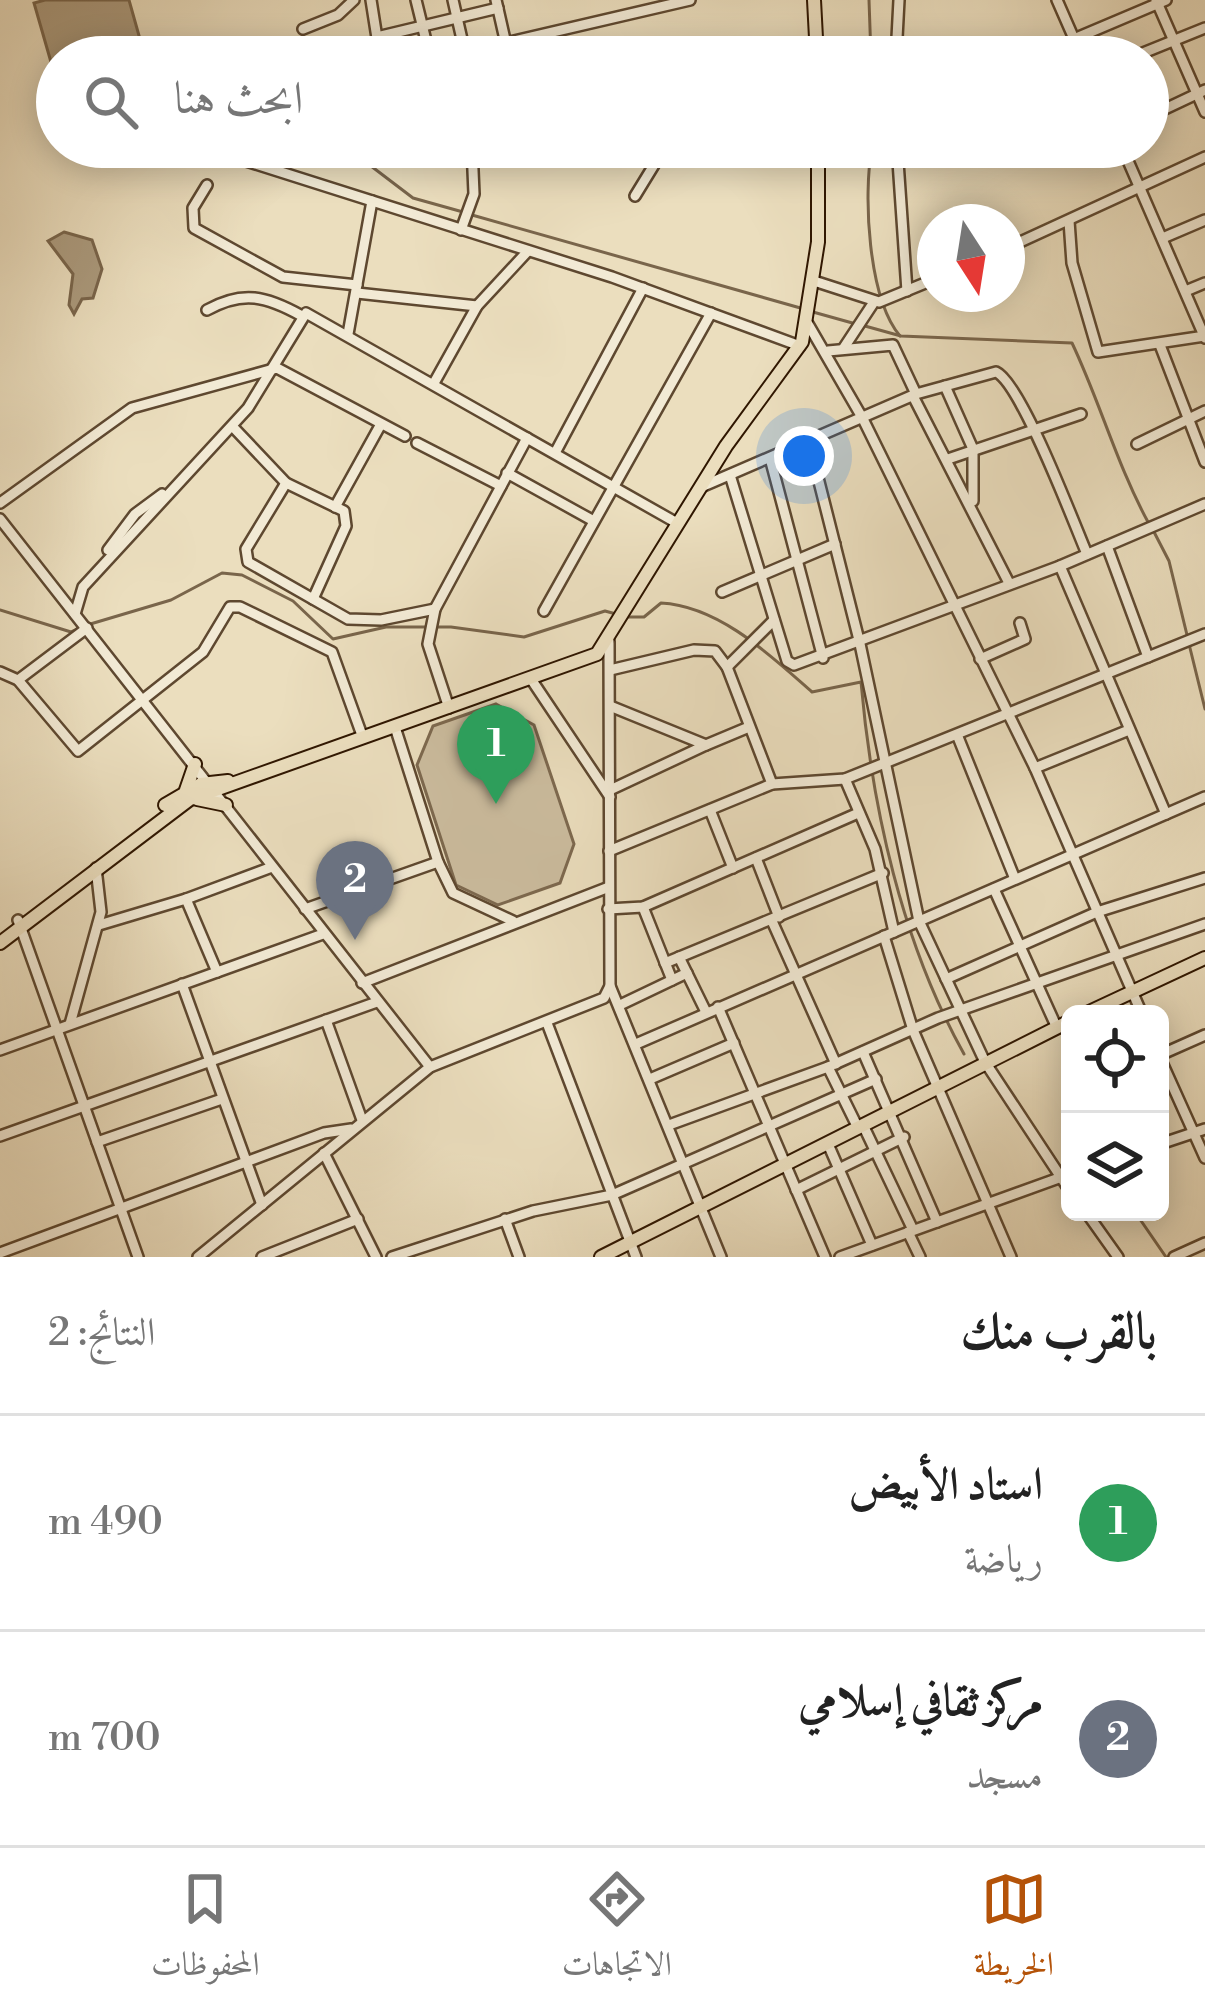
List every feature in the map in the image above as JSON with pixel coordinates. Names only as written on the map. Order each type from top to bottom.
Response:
[{"type":"main road","points":[[814,0],[816,36]]},
{"type":"main road","points":[[0,938],[188,795],[597,654],[699,488],[800,346],[812,303],[817,168]]},
{"type":"main road","points":[[20,923],[188,795],[195,764]]},
{"type":"main road","points":[[188,795],[226,805]]},
{"type":"main road","points":[[1103,1005],[1205,958]]},
{"type":"main road","points":[[601,1257],[634,1251],[702,1206],[1061,1025]]},
{"type":"street","points":[[303,29],[338,15],[354,0]]},
{"type":"street","points":[[370,0],[377,36]]},
{"type":"street","points":[[416,0],[425,36]]},
{"type":"street","points":[[453,0],[462,36]]},
{"type":"street","points":[[537,36],[690,0]]},
{"type":"street","points":[[897,36],[899,0]]},
{"type":"street","points":[[1079,36],[1160,1],[1201,92],[1205,112]]},
{"type":"street","points":[[1062,2],[1073,36]]},
{"type":"street","points":[[381,36],[497,4],[504,36]]},
{"type":"street","points":[[1169,41],[1205,28]]},
{"type":"street","points":[[1169,107],[1201,92]]},
{"type":"street","points":[[1025,240],[1205,157]]},
{"type":"street","points":[[269,168],[462,225],[800,346]]},
{"type":"street","points":[[462,225],[470,202],[471,168]]},
{"type":"street","points":[[634,196],[652,168]]},
{"type":"street","points":[[899,168],[908,290]]},
{"type":"street","points":[[1069,221],[1072,263],[1098,352],[1205,337],[1131,168]]},
{"type":"street","points":[[207,185],[194,208],[194,228],[297,281],[477,306]]},
{"type":"street","points":[[348,334],[372,201]]},
{"type":"street","points":[[1165,238],[1205,220]]},
{"type":"street","points":[[434,383],[477,306],[528,251]]},
{"type":"street","points":[[289,308],[297,281]]},
{"type":"street","points":[[814,281],[881,301]]},
{"type":"street","points":[[1187,290],[1205,283]]},
{"type":"street","points":[[843,349],[881,301],[917,286]]},
{"type":"street","points":[[555,453],[643,288]]},
{"type":"street","points":[[207,310],[247,295],[302,316]]},
{"type":"street","points":[[76,614],[83,586],[232,427],[277,368],[302,316],[311,313],[677,523]]},
{"type":"street","points":[[544,611],[711,313]]},
{"type":"street","points":[[809,321],[863,419],[1035,768],[1138,1005]]},
{"type":"street","points":[[828,351],[893,344],[1009,583]]},
{"type":"street","points":[[1160,345],[1205,462]]},
{"type":"street","points":[[0,503],[132,408],[277,368],[405,436]]},
{"type":"street","points":[[699,488],[914,395],[996,372],[1005,375],[1033,429],[1087,554]]},
{"type":"street","points":[[945,386],[973,448],[973,506]]},
{"type":"street","points":[[1137,444],[1205,411]]},
{"type":"street","points":[[948,459],[1081,414]]},
{"type":"street","points":[[335,507],[382,424]]},
{"type":"street","points":[[232,427],[286,483],[344,511],[346,526],[313,598]]},
{"type":"street","points":[[449,708],[428,644],[434,615],[527,438]]},
{"type":"street","points":[[809,442],[860,644],[920,921],[946,979],[950,1015],[1061,1170]]},
{"type":"street","points":[[417,443],[501,486]]},
{"type":"street","points":[[770,458],[823,658]]},
{"type":"street","points":[[508,473],[592,520]]},
{"type":"street","points":[[730,475],[757,577],[790,664],[860,644],[1161,526],[1205,504]]},
{"type":"street","points":[[286,483],[245,556],[270,578],[365,622],[434,615]]},
{"type":"street","points":[[57,591],[80,583],[135,514],[177,484]]},
{"type":"street","points":[[0,519],[430,1067]]},
{"type":"street","points":[[722,592],[835,544]]},
{"type":"street","points":[[1107,546],[1148,657]]},
{"type":"street","points":[[1060,566],[1102,674],[1166,814]]},
{"type":"street","points":[[0,673],[17,680],[77,751],[203,652],[230,607],[240,607],[332,652],[363,738]]},
{"type":"street","points":[[727,667],[773,620]]},
{"type":"street","points":[[980,659],[1025,639],[1020,623]]},
{"type":"street","points":[[17,680],[87,628]]},
{"type":"street","points":[[612,635],[610,986],[721,1257]]},
{"type":"street","points":[[608,851],[772,784],[844,779],[1203,638]]},
{"type":"street","points":[[610,670],[694,650],[716,652],[727,667],[772,784]]},
{"type":"street","points":[[531,679],[610,793]]},
{"type":"street","points":[[610,706],[706,745]]},
{"type":"street","points":[[394,727],[438,862],[453,893],[513,921]]},
{"type":"street","points":[[610,793],[749,728]]},
{"type":"street","points":[[1035,768],[1129,730]]},
{"type":"street","points":[[958,736],[1015,879]]},
{"type":"street","points":[[844,779],[883,873],[913,1030],[1011,1257]]},
{"type":"street","points":[[636,1044],[1205,797]]},
{"type":"street","points":[[710,810],[733,868]]},
{"type":"street","points":[[608,909],[643,907],[856,814]]},
{"type":"street","points":[[756,858],[794,973],[842,1094],[876,1150],[920,1257]]},
{"type":"street","points":[[305,909],[438,862]]},
{"type":"street","points":[[99,925],[272,867]]},
{"type":"street","points":[[70,1024],[99,925],[102,894],[96,868]]},
{"type":"street","points":[[665,963],[883,873]]},
{"type":"street","points":[[946,979],[1096,912],[1205,878]]},
{"type":"street","points":[[362,983],[609,886]]},
{"type":"street","points":[[994,889],[1038,984],[1061,1019]]},
{"type":"street","points":[[186,899],[217,972]]},
{"type":"street","points":[[643,907],[672,980]]},
{"type":"street","points":[[20,923],[138,1257]]},
{"type":"street","points":[[669,1125],[950,1015],[1205,924]]},
{"type":"street","points":[[0,1050],[323,934]]},
{"type":"street","points":[[679,957],[706,1012]]},
{"type":"street","points":[[620,1005],[687,974]]},
{"type":"street","points":[[182,984],[262,1205]]},
{"type":"street","points":[[197,1257],[430,1067],[597,1002],[610,986]]},
{"type":"street","points":[[0,1136],[377,1002]]},
{"type":"street","points":[[718,1007],[825,1257]]},
{"type":"street","points":[[326,1020],[362,1120]]},
{"type":"street","points":[[547,1023],[634,1251]]},
{"type":"street","points":[[1169,1053],[1205,1035]]},
{"type":"street","points":[[650,1078],[734,1043]]},
{"type":"street","points":[[863,1052],[938,1222]]},
{"type":"street","points":[[1169,1078],[1205,1158]]},
{"type":"street","points":[[392,1257],[505,1219],[612,1195],[686,1167],[876,1079]]},
{"type":"street","points":[[97,1142],[222,1099]]},
{"type":"street","points":[[0,1254],[245,1162],[350,1129]]},
{"type":"street","points":[[1169,1141],[1205,1129]]},
{"type":"street","points":[[796,1190],[904,1137]]},
{"type":"street","points":[[827,1144],[872,1245]]},
{"type":"street","points":[[324,1153],[376,1257]]},
{"type":"street","points":[[840,1257],[1061,1177]]},
{"type":"street","points":[[505,1219],[519,1257]]},
{"type":"street","points":[[262,1257],[358,1220]]},
{"type":"street","points":[[1092,1221],[1118,1257]]},
{"type":"street","points":[[1175,1257],[1205,1243]]},
{"type":"shaded area","points":[[129,0],[139,36],[43,36],[34,3]]},
{"type":"shaded area","points":[[64,232],[92,240],[102,269],[93,298],[82,299],[74,314],[69,305],[73,274],[48,241]]},
{"type":"shaded area","points":[[496,704],[534,725],[574,844],[560,883],[498,905],[456,885],[417,765],[433,726]]},
{"type":"waterway","points":[[869,0],[870,36]]},
{"type":"waterway","points":[[374,168],[413,198],[463,212]]},
{"type":"waterway","points":[[870,168],[875,272],[889,319],[900,336]]},
{"type":"waterway","points":[[472,215],[804,309]]},
{"type":"waterway","points":[[813,312],[856,324]]},
{"type":"waterway","points":[[865,326],[901,336],[1072,343],[1148,522]]},
{"type":"waterway","points":[[1153,530],[1169,561],[1187,635]]},
{"type":"waterway","points":[[87,625],[171,600],[222,573],[242,575],[293,601],[333,639],[386,627],[451,627],[524,637],[605,611],[616,614]]},
{"type":"waterway","points":[[625,617],[644,617],[661,603],[682,606],[743,635],[812,692],[861,682],[873,778],[893,874],[923,967],[964,1054]]},
{"type":"waterway","points":[[0,610],[71,632],[78,629]]},
{"type":"waterway","points":[[1189,644],[1205,709]]},
{"type":"waterway","points":[[1141,1221],[1166,1257]]},
{"type":"place","name":"استاد الأبيض","points":[[496,804]]},
{"type":"place","name":"مركز ثقافي إسلامي","points":[[355,940]]}]
